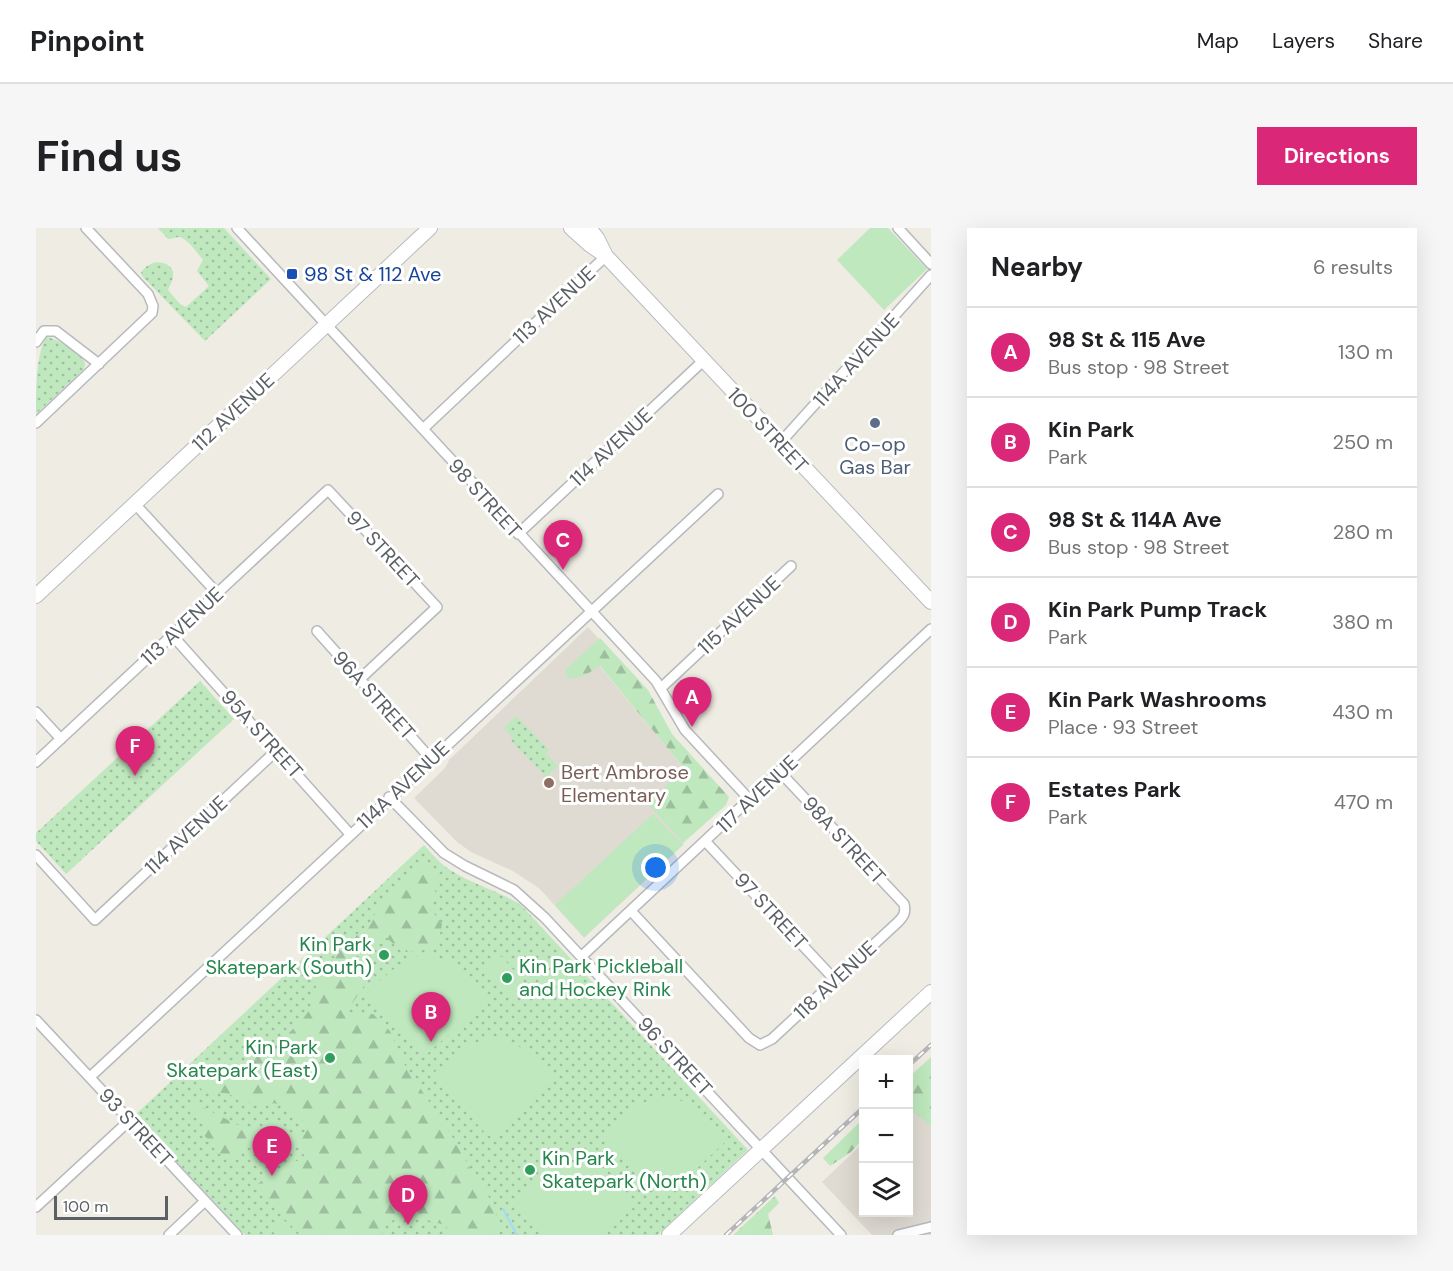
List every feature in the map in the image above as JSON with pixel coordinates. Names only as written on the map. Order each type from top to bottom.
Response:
[{"type":"main road","name":"112 AVENUE","points":[[36,596],[430,228]]},
{"type":"main road","name":"100 STREET","points":[[572,228],[606,256],[931,602]]},
{"type":"main road","name":"100 STREET","points":[[589,228],[606,256]]},
{"type":"main road","points":[[669,1235],[931,992]]},
{"type":"street","points":[[36,423],[152,313],[153,306],[148,294],[86,228]]},
{"type":"street","name":"98 STREET","points":[[237,228],[424,428],[518,534],[661,688],[685,730],[750,800]]},
{"type":"street","points":[[898,228],[931,264]]},
{"type":"street","name":"113 AVENUE","points":[[424,428],[606,256]]},
{"type":"street","name":"114A AVENUE","points":[[780,443],[931,275]]},
{"type":"street","points":[[36,342],[44,331],[56,331],[99,364]]},
{"type":"street","name":"114 AVENUE","points":[[518,534],[703,361]]},
{"type":"street","name":"113 AVENUE","points":[[36,762],[328,490]]},
{"type":"street","name":"97 STREET","points":[[328,490],[437,607],[360,679]]},
{"type":"street","name":"114A AVENUE","points":[[90,1077],[718,494]]},
{"type":"street","points":[[135,504],[217,593]]},
{"type":"street","name":"115 AVENUE","points":[[661,688],[791,566]]},
{"type":"street","name":"117 AVENUE","points":[[582,956],[931,629]]},
{"type":"street","name":"96A STREET","points":[[317,631],[431,759]]},
{"type":"street","name":"95A STREET","points":[[172,635],[350,834]]},
{"type":"street","points":[[36,712],[61,739]]},
{"type":"street","name":"114 AVENUE","points":[[36,855],[95,920],[276,751]]},
{"type":"street","name":"98A STREET","points":[[780,772],[898,898],[905,910]]},
{"type":"street","name":"96 STREET","points":[[389,797],[444,853],[514,890],[528,902],[582,956],[841,1235]]},
{"type":"street","name":"97 STREET","points":[[706,842],[835,980]]},
{"type":"street","name":"118 AVENUE","points":[[631,911],[749,1038],[760,1045],[772,1039],[898,922],[904,916],[905,910]]},
{"type":"street","name":"93 STREET","points":[[36,1020],[237,1235]]},
{"type":"street","points":[[38,1201],[130,1120]]},
{"type":"street","points":[[169,1235],[205,1202]]},
{"type":"street","points":[[898,1235],[931,1227]]},
{"type":"shaded area","name":"Bert Ambrose Elementary","points":[[588,627],[599,639],[587,651],[683,767],[650,805],[684,844],[584,938],[540,889],[513,871],[471,852],[457,842],[414,798],[445,768],[449,760]]},
{"type":"shaded area","points":[[931,1078],[931,1235],[872,1235],[822,1182],[859,1147],[859,1217],[913,1217],[913,1096]]},
{"type":"green space","points":[[158,228],[224,228],[271,279],[205,341],[142,276],[141,272],[153,263],[170,266],[173,276],[168,290],[180,304],[186,307],[209,286],[197,271],[203,260],[192,247],[179,237],[168,239]]},
{"type":"green space","points":[[870,228],[888,228],[927,269],[884,310],[837,260]]},
{"type":"green space","points":[[46,337],[72,350],[82,358],[85,366],[36,414],[38,363]]},
{"type":"green space","points":[[600,638],[648,690],[672,734],[729,797],[726,805],[683,843],[649,805],[683,767],[600,666],[581,677],[567,678],[566,669]]},
{"type":"green space","points":[[200,681],[234,719],[66,874],[36,841],[36,833]]},
{"type":"green space","points":[[516,716],[549,750],[546,753],[558,766],[546,777],[511,741],[513,738],[504,728]]},
{"type":"green space","points":[[653,814],[683,845],[584,937],[555,905]]},
{"type":"green space","points":[[424,845],[448,869],[521,905],[748,1150],[658,1235],[245,1235],[134,1116]]},
{"type":"green space","points":[[422,863],[433,868],[437,878],[430,909],[442,923],[441,932],[435,944],[424,950],[402,952],[386,937],[366,946],[352,963],[359,972],[364,986],[347,1011],[349,1014],[373,1014],[390,1031],[401,1059],[457,1144],[473,1175],[487,1193],[497,1217],[500,1235],[452,1235],[445,1225],[417,1217],[398,1218],[387,1223],[381,1235],[301,1235],[255,1186],[272,1173],[305,1157],[298,1145],[248,1142],[232,1166],[203,1134],[207,1129],[186,1108],[198,1105],[246,1129],[259,1129],[266,1123],[274,1121],[291,1134],[305,1134],[306,1123],[289,1108],[274,1103],[263,1107],[225,1093],[206,1092],[201,1089],[198,1081],[211,1072],[246,1064],[251,1055],[277,1045],[311,1008],[318,978],[328,970],[334,958],[370,922],[382,903],[402,886],[411,868]]},
{"type":"green space","points":[[420,955],[432,956],[451,963],[467,975],[489,999],[427,1054],[421,1054],[367,993],[398,966]]},
{"type":"green space","name":"Kin Park Pickleball and Hockey Rink","points":[[497,955],[502,957],[527,985],[527,990],[516,999],[510,996],[485,969],[487,963]]},
{"type":"green space","points":[[497,1037],[522,1048],[556,1080],[494,1136],[487,1135],[432,1074],[470,1046]]},
{"type":"green space","points":[[931,1057],[931,1126],[913,1111],[913,1073]]},
{"type":"green space","points":[[665,1097],[693,1107],[707,1118],[727,1140],[667,1197],[660,1197],[603,1135],[639,1105]]},
{"type":"green space","points":[[859,1123],[859,1143],[851,1152],[830,1166],[823,1158]]},
{"type":"green space","points":[[573,1164],[593,1169],[601,1174],[635,1206],[605,1235],[541,1235],[511,1203],[546,1173]]},
{"type":"green space","points":[[775,1196],[779,1203],[768,1214],[773,1235],[733,1235]]},
{"type":"green space","points":[[281,1217],[298,1235],[276,1235],[269,1228]]},
{"type":"waterway","points":[[503,1209],[517,1235]]},
{"type":"railway","points":[[913,1061],[931,1045]]},
{"type":"railway","points":[[726,1235],[862,1109]]},
{"type":"place","name":"98 St & 112 Ave","points":[[292,274]]},
{"type":"place","name":"Co-op Gas Bar","points":[[875,423]]},
{"type":"place","name":"98 St & 114A Ave","points":[[563,570]]},
{"type":"place","name":"98 St & 115 Ave","points":[[692,727]]},
{"type":"place","name":"Estates Park","points":[[135,776]]},
{"type":"place","name":"Bert Ambrose Elementary","points":[[549,783]]},
{"type":"place","name":"Kin Park Skatepark (South)","points":[[384,955]]},
{"type":"place","name":"Kin Park Pickleball and Hockey Rink","points":[[507,978]]},
{"type":"place","name":"Kin Park","points":[[431,1042]]},
{"type":"place","name":"Kin Park Skatepark (East)","points":[[330,1058]]},
{"type":"place","name":"Kin Park Skatepark (North)","points":[[530,1170]]},
{"type":"place","name":"Kin Park Washrooms","points":[[272,1176]]},
{"type":"place","name":"Kin Park Pump Track","points":[[408,1225]]}]
